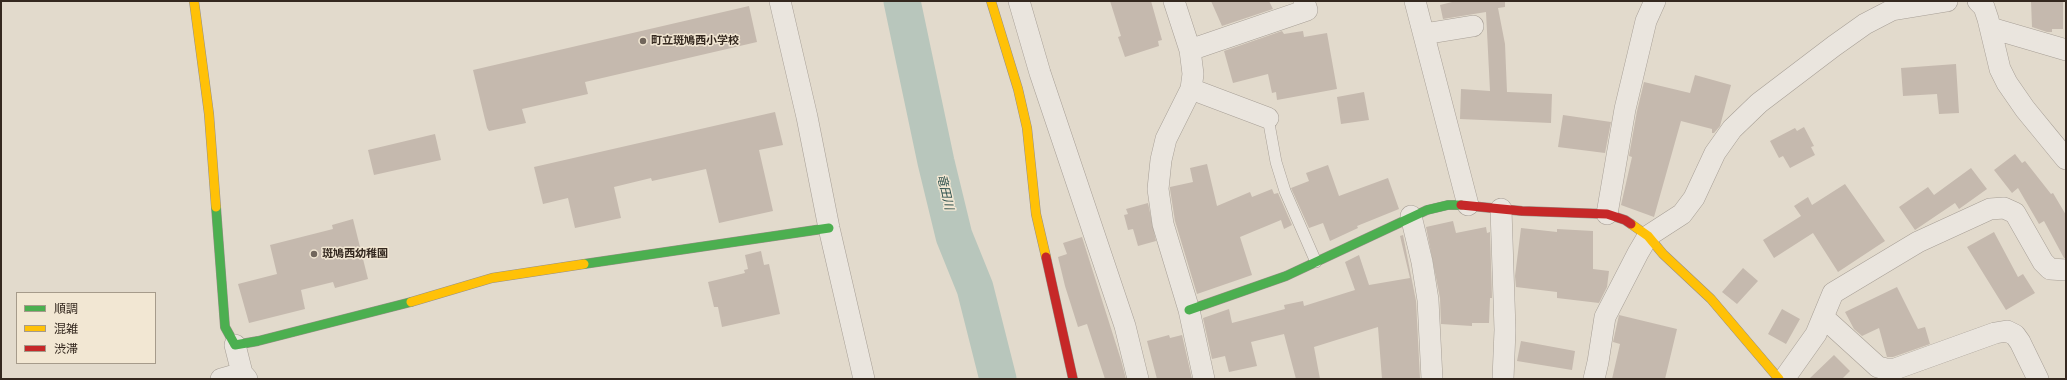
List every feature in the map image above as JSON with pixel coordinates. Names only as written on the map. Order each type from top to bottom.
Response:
[{"type":"street","points":[[194,1],[209,114],[225,327],[235,345],[245,376],[221,379]]},
{"type":"street","points":[[780,1],[808,117],[829,228],[864,379]]},
{"type":"street","points":[[991,1],[1018,89],[1027,128],[1036,214],[1073,379]]},
{"type":"street","points":[[1019,1],[1040,74],[1125,326],[1138,379]]},
{"type":"street","points":[[1174,1],[1190,50],[1194,74],[1191,89],[1166,139],[1161,160],[1158,189],[1163,224],[1189,310],[1204,379]]},
{"type":"street","points":[[1190,50],[1307,10],[1304,1]]},
{"type":"street","points":[[1415,1],[1468,205]]},
{"type":"street","points":[[1607,214],[1625,109],[1646,21],[1655,1]]},
{"type":"street","points":[[1594,379],[1605,316],[1648,236],[1682,214],[1694,198],[1715,153],[1732,129],[1759,103],[1852,33],[1896,6],[1948,1]]},
{"type":"street","points":[[1978,1],[1984,7],[1991,28],[2000,69],[2007,83],[2025,109],[2066,159]]},
{"type":"street","points":[[1424,34],[1472,26]]},
{"type":"street","points":[[1991,28],[2066,50]]},
{"type":"street","points":[[1191,89],[1268,118]]},
{"type":"street","points":[[1189,310],[1286,276],[1411,216],[1448,205],[1468,205],[1522,211],[1607,214],[1625,220],[1648,236],[1663,254],[1711,299],[1779,379]]},
{"type":"street","points":[[1784,379],[1816,334],[1833,293],[1918,242],[1990,209],[2004,208],[2015,213],[2043,262],[2050,269],[2066,270]]},
{"type":"street","points":[[1501,209],[1505,330],[1503,379]]},
{"type":"street","points":[[1411,216],[1422,262],[1428,300],[1432,379]]},
{"type":"street","points":[[235,345],[258,341],[394,307],[492,278],[829,228]]},
{"type":"street","points":[[1823,317],[1878,367],[1886,369],[1895,369],[1995,333],[2007,331],[2015,335],[2020,342],[2038,379]]},
{"type":"lane","points":[[1268,118],[1276,162],[1285,191],[1316,262]]},
{"type":"building","points":[[1110,1],[1151,1],[1162,40],[1158,41],[1159,46],[1125,57],[1118,37],[1121,36]]},
{"type":"building","points":[[1211,1],[1269,1],[1273,9],[1222,26]]},
{"type":"building","points":[[1456,1],[1505,1],[1505,7],[1498,8],[1505,44],[1507,92],[1552,94],[1551,123],[1460,119],[1461,89],[1490,91],[1486,12],[1443,19],[1440,5]]},
{"type":"building","points":[[2031,1],[2063,1],[2063,29],[2052,29],[2052,32],[2047,32],[2032,27]]},
{"type":"building","points":[[749,6],[757,42],[585,82],[588,94],[522,109],[526,123],[489,131],[487,128],[473,70]]},
{"type":"building","points":[[1282,31],[1284,34],[1303,31],[1304,37],[1327,33],[1337,89],[1277,100],[1276,92],[1272,93],[1268,74],[1233,83],[1224,51]]},
{"type":"building","points":[[1956,64],[1959,113],[1939,114],[1937,94],[1903,96],[1901,68]]},
{"type":"building","points":[[1695,75],[1731,85],[1720,126],[1714,133],[1712,133],[1712,129],[1681,121],[1654,217],[1621,205],[1632,157],[1629,156],[1644,82],[1690,93]]},
{"type":"building","points":[[1364,92],[1369,120],[1341,124],[1337,97]]},
{"type":"building","points":[[775,112],[783,145],[759,150],[773,211],[719,223],[706,169],[652,181],[651,178],[614,187],[621,218],[575,228],[568,198],[543,204],[534,167]]},
{"type":"building","points":[[1563,115],[1611,122],[1605,153],[1558,147]]},
{"type":"building","points":[[1804,127],[1814,146],[1811,147],[1815,155],[1790,168],[1783,156],[1779,158],[1770,141],[1795,128],[1797,131]]},
{"type":"building","points":[[435,134],[441,160],[374,175],[368,150]]},
{"type":"building","points":[[2015,154],[2022,163],[2025,161],[2051,194],[2053,193],[2066,215],[2066,258],[2064,258],[2044,221],[2039,224],[2018,188],[2012,193],[1994,170]]},
{"type":"building","points":[[1207,164],[1217,206],[1250,192],[1252,197],[1272,189],[1274,194],[1278,193],[1292,225],[1284,229],[1281,220],[1240,237],[1252,275],[1197,294],[1175,221],[1170,187],[1193,182],[1190,168]]},
{"type":"building","points":[[1328,165],[1339,196],[1388,178],[1399,209],[1357,226],[1358,228],[1330,241],[1323,223],[1309,228],[1291,188],[1309,181],[1306,173]]},
{"type":"building","points":[[1971,168],[1987,189],[1959,209],[1955,203],[1915,230],[1899,207],[1928,187],[1934,195]]},
{"type":"building","points":[[1845,184],[1885,241],[1838,272],[1813,233],[1774,258],[1763,240],[1801,216],[1794,206],[1808,197],[1812,205]]},
{"type":"building","points":[[1148,203],[1156,241],[1138,246],[1133,229],[1128,230],[1124,215],[1128,214],[1126,209]]},
{"type":"building","points":[[353,219],[368,279],[335,288],[333,282],[301,290],[305,309],[249,323],[238,284],[277,274],[270,245],[333,229],[332,225]]},
{"type":"building","points":[[1453,221],[1456,233],[1486,227],[1487,233],[1490,232],[1492,298],[1490,298],[1489,323],[1472,323],[1472,326],[1441,324],[1440,298],[1426,227]]},
{"type":"building","points":[[1521,228],[1557,232],[1557,229],[1593,231],[1593,269],[1609,271],[1607,287],[1599,303],[1557,298],[1557,292],[1516,287],[1515,276]]},
{"type":"building","points":[[1994,232],[2018,277],[2023,274],[2035,293],[2006,310],[1967,247]]},
{"type":"building","points":[[1403,235],[1416,301],[1420,379],[1382,379],[1378,327],[1314,347],[1320,379],[1296,379],[1284,334],[1251,342],[1257,366],[1229,372],[1225,356],[1212,359],[1203,318],[1229,309],[1232,323],[1285,309],[1284,305],[1303,301],[1304,306],[1355,290],[1345,262],[1359,255],[1369,285],[1410,278],[1400,236]]},
{"type":"building","points":[[1082,237],[1126,379],[1105,379],[1087,324],[1078,327],[1065,286],[1058,257],[1067,254],[1063,243]]},
{"type":"building","points":[[761,251],[764,265],[769,264],[780,314],[722,327],[718,307],[714,307],[708,282],[745,273],[744,270],[748,269],[745,255]]},
{"type":"building","points":[[1743,268],[1758,281],[1737,304],[1722,292]]},
{"type":"building","points":[[1897,287],[1918,329],[1925,327],[1930,344],[1893,357],[1887,357],[1879,328],[1862,336],[1854,329],[1845,312]]},
{"type":"building","points":[[1782,309],[1800,319],[1786,344],[1768,334]]},
{"type":"building","points":[[1619,315],[1677,329],[1665,379],[1612,379],[1620,344],[1613,342]]},
{"type":"building","points":[[1169,335],[1170,338],[1182,335],[1192,379],[1157,379],[1147,341]]},
{"type":"building","points":[[1521,341],[1575,351],[1572,370],[1517,361]]},
{"type":"building","points":[[1834,355],[1850,371],[1842,379],[1809,379]]},
{"type":"waterway","name":"竜田川","points":[[902,1],[936,162],[954,236],[975,288],[998,379]]},
{"type":"traffic: fast","points":[[1189,310],[1286,276],[1427,210],[1448,205],[1461,205]]},
{"type":"traffic: fast","points":[[216,207],[225,327],[235,345],[258,341],[411,302]]},
{"type":"traffic: fast","points":[[584,264],[829,228]]},
{"type":"traffic: slow","points":[[194,1],[209,114],[216,207]]},
{"type":"traffic: slow","points":[[991,1],[1018,89],[1027,128],[1036,214],[1046,257]]},
{"type":"traffic: slow","points":[[1631,224],[1648,236],[1663,254],[1711,299],[1779,379]]},
{"type":"traffic: slow","points":[[411,302],[492,278],[584,264]]},
{"type":"traffic: jam","points":[[1461,205],[1522,211],[1607,214],[1625,220],[1631,224]]},
{"type":"traffic: jam","points":[[1046,257],[1073,379]]},
{"type":"place","name":"町立斑鳩西小学校","points":[[643,41]]},
{"type":"place","name":"斑鳩西幼稚園","points":[[314,254]]}]
